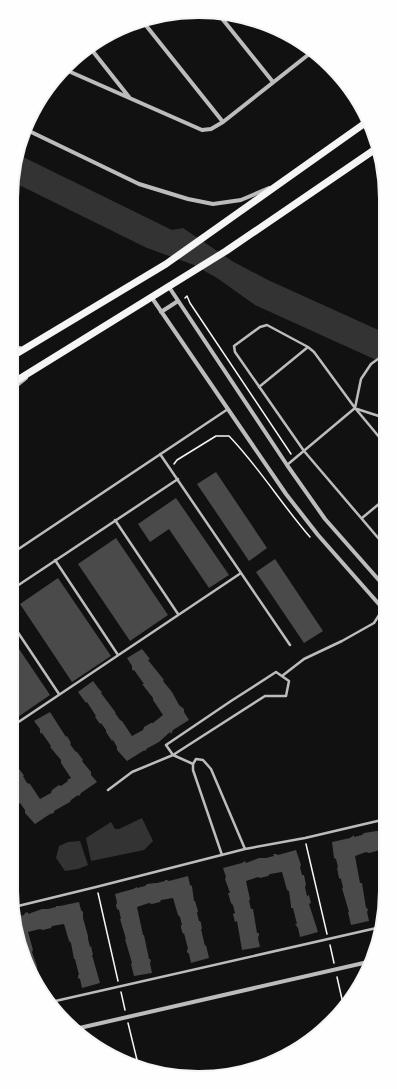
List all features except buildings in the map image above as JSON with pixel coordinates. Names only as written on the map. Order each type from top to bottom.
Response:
[{"type":"main road","points":[[18,352],[166,264],[363,125]]},
{"type":"main road","points":[[18,380],[226,251],[373,151]]},
{"type":"street","points":[[223,20],[273,82]]},
{"type":"street","points":[[146,26],[223,122]]},
{"type":"street","points":[[94,51],[129,97]]},
{"type":"street","points":[[70,72],[202,130],[211,129],[223,122],[308,55]]},
{"type":"street","points":[[31,132],[139,184],[188,199],[213,204],[240,200],[283,182]]},
{"type":"street","points":[[169,287],[287,465],[325,519],[379,580]]},
{"type":"street","points":[[152,298],[286,494],[318,535],[379,604]]},
{"type":"street","points":[[161,312],[178,301]]},
{"type":"street","points":[[18,349],[28,346]]},
{"type":"street","points":[[18,384],[41,366]]},
{"type":"street","points":[[80,1027],[363,963]]},
{"type":"lane","points":[[379,437],[355,408],[314,352],[308,347],[266,325],[260,327],[234,346],[235,352],[304,451],[379,539]]},
{"type":"lane","points":[[259,387],[308,347]]},
{"type":"lane","points":[[287,465],[355,408],[361,379],[371,364],[379,358]]},
{"type":"lane","points":[[18,549],[228,408]]},
{"type":"lane","points":[[355,408],[379,416]]},
{"type":"lane","points":[[160,454],[290,645]]},
{"type":"lane","points":[[18,585],[178,479]]},
{"type":"lane","points":[[362,518],[379,504]]},
{"type":"lane","points":[[115,520],[178,614]]},
{"type":"lane","points":[[55,560],[118,655]]},
{"type":"lane","points":[[18,722],[241,573]]},
{"type":"lane","points":[[282,676],[304,659],[342,641],[374,623],[379,616]]},
{"type":"lane","points":[[18,632],[59,694]]},
{"type":"lane","points":[[108,790],[132,772],[173,755],[265,696],[286,696],[289,681],[276,672],[166,745],[173,755],[193,764]]},
{"type":"lane","points":[[222,856],[193,770],[193,764],[196,759],[202,760],[211,769],[245,850]]},
{"type":"lane","points":[[19,906],[245,850],[379,821]]},
{"type":"lane","points":[[56,1001],[376,927]]},
{"type":"path","points":[[178,301],[187,296],[190,304],[294,459]]},
{"type":"path","points":[[170,467],[177,460],[216,436],[229,436],[242,449],[294,519],[314,542]]},
{"type":"path","points":[[305,838],[327,934]]},
{"type":"path","points":[[96,887],[119,984]]},
{"type":"shaded area","points":[[23,157],[172,230],[183,228],[232,261],[268,280],[379,330],[379,361],[255,305],[217,278],[194,265],[147,248],[18,185]]},
{"type":"shaded area","points":[[142,818],[153,841],[144,850],[91,861],[86,838],[111,822],[115,829],[119,829]]},
{"type":"shaded area","points":[[80,841],[88,865],[78,869],[65,871],[56,858],[59,846],[68,842]]}]
